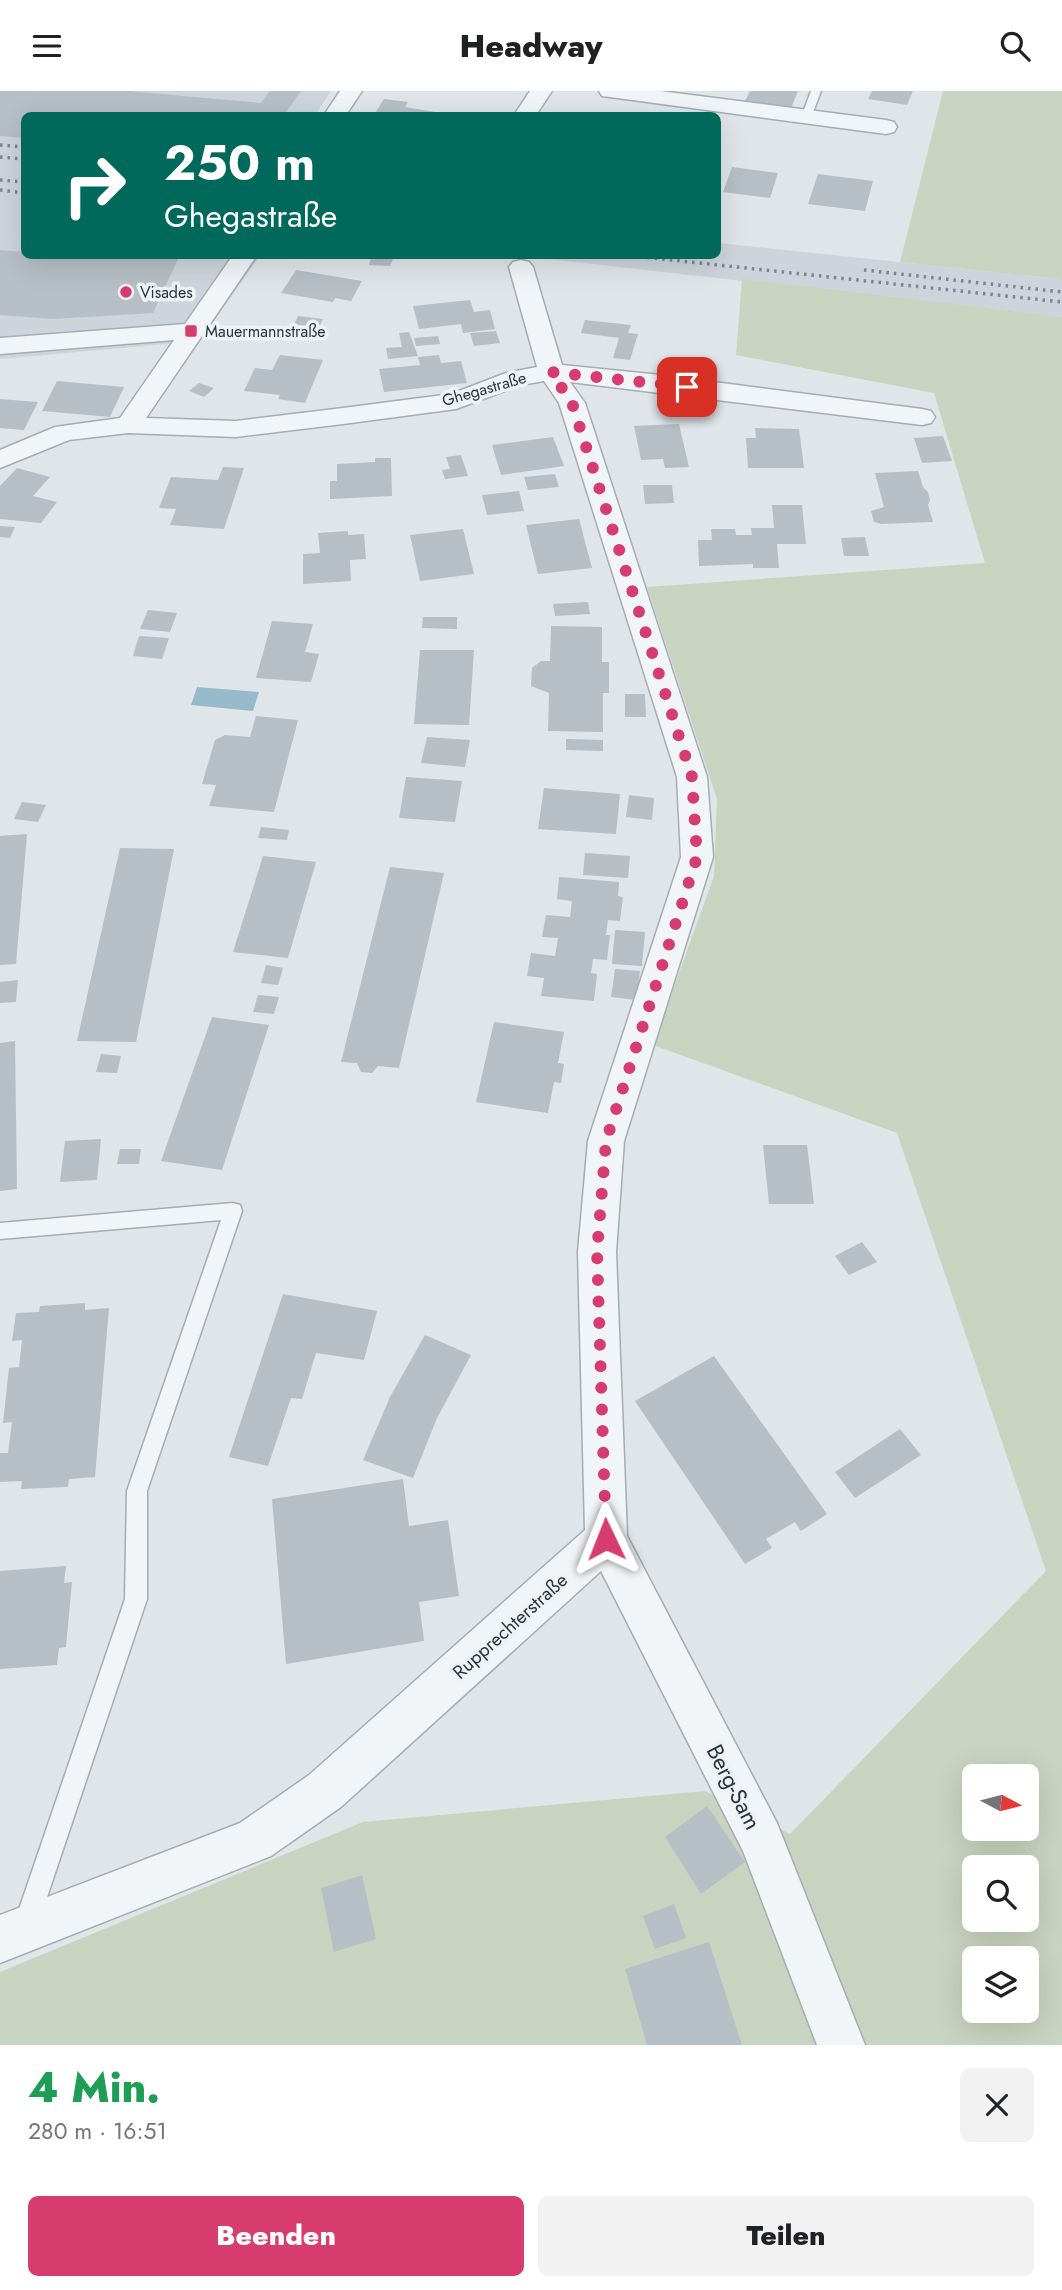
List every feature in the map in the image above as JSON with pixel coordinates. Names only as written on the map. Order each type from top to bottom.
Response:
[{"type":"street","points":[[337,112],[351,91]]},
{"type":"street","points":[[527,112],[541,91]]},
{"type":"street","points":[[610,91],[886,127]]},
{"type":"street","points":[[128,425],[242,259]]},
{"type":"street","points":[[521,267],[551,372],[572,403],[692,777],[697,857],[606,1141],[597,1252],[606,1539]]},
{"type":"street","points":[[0,346],[191,331]]},
{"type":"street","name":"Ghegastraße","points":[[0,460],[64,433],[128,425],[249,427],[456,401],[515,378],[551,372],[661,383],[922,417]]},
{"type":"street","name":"Rupprechterstraße","points":[[12,1935],[255,1840],[326,1791],[606,1539]]},
{"type":"street","name":"Berg-Sam","points":[[606,1539],[761,1839],[841,2045]]},
{"type":"lane","points":[[806,118],[816,91]]},
{"type":"lane","points":[[0,1231],[233,1211],[137,1491],[136,1599],[12,1935]]},
{"type":"shaded area","points":[[0,91],[331,91],[317,112],[21,112],[21,259],[258,259],[200,341],[0,359]]},
{"type":"shaded area","points":[[721,243],[1062,279],[1062,317],[549,259],[721,259]]},
{"type":"green space","points":[[943,91],[1062,91],[1062,279],[900,262]]},
{"type":"green space","points":[[742,279],[1062,317],[1062,2045],[0,2045],[0,1972],[363,1822],[705,1791],[790,1834],[1046,1571],[897,1133],[653,1045],[714,876],[717,799],[647,587],[985,563],[934,393],[736,355]]},
{"type":"water","points":[[197,687],[259,692],[253,711],[191,705]]},
{"type":"building","points":[[0,91],[129,91],[261,103],[270,91],[301,91],[286,112],[21,112],[21,138],[0,136]]},
{"type":"building","points":[[750,91],[798,91],[791,108],[745,101]]},
{"type":"building","points":[[872,91],[913,91],[907,105],[868,99]]},
{"type":"building","points":[[384,99],[408,102],[405,107],[435,112],[376,112]]},
{"type":"building","points":[[732,167],[778,173],[770,198],[723,192]]},
{"type":"building","points":[[818,174],[873,181],[865,211],[808,204]]},
{"type":"building","points":[[0,250],[21,252],[21,259],[178,259],[153,313],[53,319],[0,315]]},
{"type":"building","points":[[371,259],[393,259],[390,266],[369,265]]},
{"type":"building","points":[[296,270],[362,281],[351,301],[335,298],[333,302],[281,293]]},
{"type":"building","points":[[470,300],[474,312],[490,310],[495,329],[463,333],[461,324],[419,329],[413,306]]},
{"type":"building","points":[[298,316],[323,319],[317,331],[306,330],[307,326],[294,324]]},
{"type":"building","points":[[585,320],[631,325],[628,333],[638,334],[630,360],[613,358],[619,338],[581,333]]},
{"type":"building","points":[[496,331],[500,343],[474,346],[470,333]]},
{"type":"building","points":[[409,332],[418,356],[388,359],[386,348],[402,347],[399,333]]},
{"type":"building","points":[[438,336],[440,344],[416,346],[414,338]]},
{"type":"building","points":[[280,355],[323,360],[305,403],[278,399],[280,395],[244,391],[255,368],[272,370]]},
{"type":"building","points":[[439,355],[441,363],[461,361],[467,383],[384,392],[379,369],[420,365],[418,357]]},
{"type":"building","points":[[57,381],[124,387],[110,417],[42,411]]},
{"type":"building","points":[[199,383],[214,388],[204,397],[189,391]]},
{"type":"building","points":[[0,399],[38,402],[24,430],[0,428]]},
{"type":"building","points":[[679,424],[689,467],[665,468],[663,459],[641,460],[634,426]]},
{"type":"building","points":[[755,428],[799,429],[804,468],[748,468],[746,438],[756,438]]},
{"type":"building","points":[[943,436],[952,461],[922,463],[914,438]]},
{"type":"building","points":[[553,437],[564,466],[501,475],[492,445]]},
{"type":"building","points":[[461,455],[468,476],[445,479],[442,470],[450,469],[446,457]]},
{"type":"building","points":[[375,458],[391,458],[392,496],[330,499],[330,481],[337,481],[337,464],[375,462]]},
{"type":"building","points":[[223,467],[244,468],[224,529],[170,525],[176,509],[159,508],[171,477],[218,480]]},
{"type":"building","points":[[17,468],[50,477],[33,496],[57,502],[41,523],[0,519],[0,486]]},
{"type":"building","points":[[918,471],[923,487],[928,492],[928,505],[933,522],[874,522],[871,511],[884,507],[875,473]]},
{"type":"building","points":[[555,474],[559,487],[528,490],[524,477]]},
{"type":"building","points":[[643,485],[672,485],[674,503],[645,504]]},
{"type":"building","points":[[519,491],[524,511],[487,515],[482,495]]},
{"type":"building","points":[[772,505],[802,505],[806,544],[777,544],[779,568],[753,568],[753,564],[699,566],[698,540],[712,540],[711,529],[735,529],[736,535],[752,535],[751,528],[774,528]]},
{"type":"building","points":[[579,519],[592,568],[538,574],[526,525]]},
{"type":"building","points":[[0,526],[15,527],[10,538],[0,537]]},
{"type":"building","points":[[463,529],[474,574],[420,581],[410,535]]},
{"type":"building","points":[[348,531],[348,535],[364,534],[366,559],[350,560],[351,581],[303,584],[303,554],[320,553],[318,533]]},
{"type":"building","points":[[865,537],[869,556],[844,556],[841,538]]},
{"type":"building","points":[[588,602],[590,614],[555,616],[553,604]]},
{"type":"building","points":[[148,610],[177,613],[170,632],[140,629]]},
{"type":"building","points":[[423,617],[457,617],[457,629],[422,628]]},
{"type":"building","points":[[272,621],[313,624],[305,652],[319,654],[311,682],[256,678]]},
{"type":"building","points":[[551,626],[602,627],[602,662],[609,662],[609,693],[603,693],[603,732],[548,731],[549,693],[531,686],[532,668],[541,661],[550,661]]},
{"type":"building","points":[[139,636],[169,638],[162,659],[133,656]]},
{"type":"building","points":[[420,650],[474,650],[469,725],[414,724]]},
{"type":"building","points":[[625,694],[645,694],[646,717],[625,717]]},
{"type":"building","points":[[256,716],[298,720],[274,812],[209,806],[216,785],[202,784],[215,740],[225,735],[250,737]]},
{"type":"building","points":[[427,737],[470,740],[465,767],[421,763]]},
{"type":"building","points":[[566,739],[603,740],[603,751],[566,750]]},
{"type":"building","points":[[406,777],[462,781],[455,822],[399,818]]},
{"type":"building","points":[[544,788],[620,794],[616,834],[538,829]]},
{"type":"building","points":[[629,795],[654,798],[652,820],[626,817]]},
{"type":"building","points":[[22,802],[46,805],[38,822],[14,819]]},
{"type":"building","points":[[261,827],[289,830],[287,840],[258,838]]},
{"type":"building","points":[[27,834],[16,964],[0,965],[0,836]]},
{"type":"building","points":[[120,848],[174,849],[136,1042],[77,1041]]},
{"type":"building","points":[[585,853],[630,856],[628,878],[583,875]]},
{"type":"building","points":[[263,856],[316,862],[288,958],[233,952]]},
{"type":"building","points":[[390,867],[444,873],[399,1068],[378,1066],[372,1073],[361,1072],[357,1063],[341,1062]]},
{"type":"building","points":[[559,877],[619,882],[618,896],[623,897],[620,921],[608,920],[606,935],[610,935],[607,960],[593,959],[591,973],[597,974],[594,1001],[541,996],[544,978],[527,976],[531,953],[555,956],[558,938],[542,937],[546,915],[570,917],[572,901],[557,899]]},
{"type":"building","points":[[615,930],[645,932],[642,966],[612,964]]},
{"type":"building","points":[[266,965],[283,968],[278,985],[261,983]]},
{"type":"building","points":[[615,969],[640,971],[637,1000],[611,997]]},
{"type":"building","points":[[18,980],[16,1002],[0,1003],[0,982]]},
{"type":"building","points":[[258,995],[279,997],[274,1014],[253,1012]]},
{"type":"building","points":[[212,1017],[269,1025],[222,1170],[161,1161]]},
{"type":"building","points":[[494,1022],[564,1032],[558,1063],[564,1064],[561,1083],[554,1082],[548,1113],[476,1102]]},
{"type":"building","points":[[15,1041],[17,1189],[0,1191],[0,1043]]},
{"type":"building","points":[[101,1054],[121,1056],[117,1073],[96,1072]]},
{"type":"building","points":[[101,1139],[97,1180],[60,1182],[65,1141]]},
{"type":"building","points":[[763,1145],[807,1145],[814,1204],[769,1204]]},
{"type":"building","points":[[120,1149],[141,1149],[139,1164],[117,1164]]},
{"type":"building","points":[[862,1242],[877,1262],[849,1275],[835,1256]]},
{"type":"building","points":[[283,1294],[377,1311],[364,1360],[316,1353],[302,1399],[291,1398],[268,1466],[229,1457]]},
{"type":"building","points":[[85,1303],[85,1310],[109,1308],[95,1477],[69,1479],[68,1487],[21,1489],[22,1481],[0,1482],[0,1453],[8,1453],[12,1422],[3,1423],[9,1368],[19,1367],[22,1340],[12,1341],[16,1313],[39,1312],[40,1306]]},
{"type":"building","points":[[425,1335],[471,1355],[437,1418],[413,1478],[363,1460],[390,1397]]},
{"type":"building","points":[[714,1356],[827,1514],[801,1531],[795,1522],[766,1539],[772,1548],[745,1564],[635,1401]]},
{"type":"building","points":[[900,1429],[921,1455],[855,1498],[835,1472]]},
{"type":"building","points":[[403,1479],[409,1526],[448,1520],[459,1596],[419,1602],[424,1641],[286,1664],[272,1499]]},
{"type":"building","points":[[66,1566],[64,1583],[72,1582],[66,1647],[59,1648],[57,1665],[0,1669],[0,1571]]},
{"type":"building","points":[[707,1806],[745,1862],[701,1894],[665,1837]]},
{"type":"building","points":[[362,1875],[376,1939],[334,1952],[321,1888]]},
{"type":"building","points":[[674,1904],[686,1938],[655,1949],[643,1916]]},
{"type":"building","points":[[709,1942],[742,2045],[647,2045],[625,1969]]},
{"type":"railway","points":[[0,145],[21,147]]},
{"type":"railway","points":[[0,157],[21,159]]},
{"type":"railway","points":[[0,180],[21,182]]},
{"type":"railway","points":[[0,190],[21,193]]},
{"type":"railway","points":[[662,259],[1062,302]]},
{"type":"railway","points":[[864,270],[1062,292]]},
{"type":"place","name":"Visades","points":[[126,292]]},
{"type":"place","name":"Mauermannstraße","points":[[191,331]]},
{"type":"route","points":[[606,1539],[597,1252],[606,1141],[697,857],[692,777],[572,403],[551,372],[687,387]]}]
